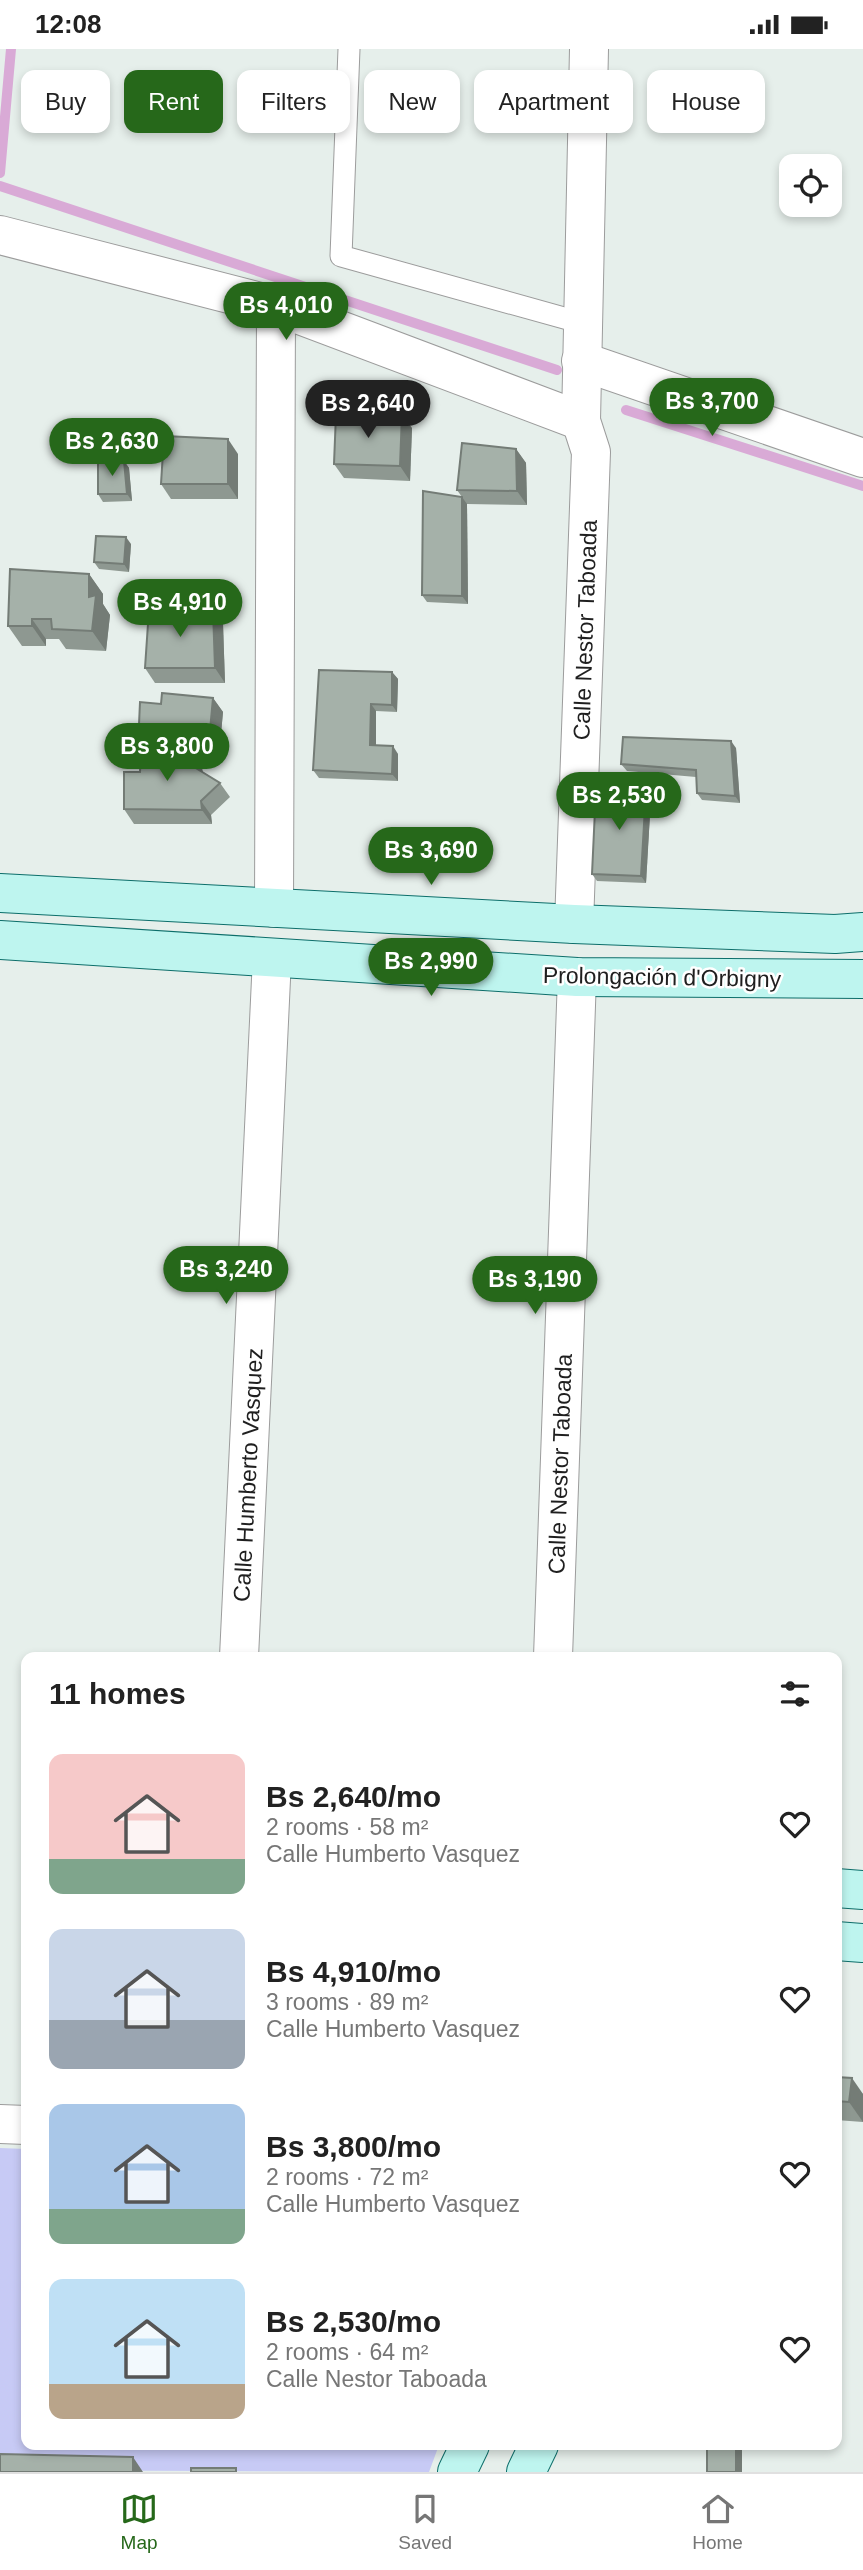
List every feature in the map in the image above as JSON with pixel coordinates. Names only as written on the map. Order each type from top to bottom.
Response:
[{"type":"main road","name":"Prolongación d'Orbigny","points":[[0,893],[574,924],[835,934],[863,932]]},
{"type":"main road","name":"Prolongación d'Orbigny","points":[[0,940],[577,978],[863,979]]},
{"type":"main road","points":[[842,1888],[863,1890]]},
{"type":"main road","points":[[842,1941],[863,1943]]},
{"type":"main road","points":[[457,2472],[468,2450]]},
{"type":"main road","points":[[527,2472],[537,2450]]},
{"type":"street","name":"Calle Nestor Taboada","points":[[574,924],[591,452],[581,421],[589,49]]},
{"type":"street","points":[[0,235],[276,306],[581,421]]},
{"type":"street","points":[[274,908],[276,306]]},
{"type":"street","points":[[581,362],[863,458]]},
{"type":"street","name":"Calle Humberto Vasquez","points":[[239,1652],[272,958]]},
{"type":"street","name":"Calle Nestor Taboada","points":[[553,1652],[577,978]]},
{"type":"street","points":[[0,2124],[21,2125]]},
{"type":"lane","points":[[349,49],[341,257],[582,323]]},
{"type":"shaded area","points":[[0,2148],[21,2149],[21,2450],[437,2450],[429,2472],[0,2470]]},
{"type":"building","points":[[336,414],[402,414],[400,466],[334,464]]},
{"type":"building","points":[[164,436],[228,439],[228,484],[161,484]]},
{"type":"building","points":[[462,443],[516,449],[517,491],[457,490]]},
{"type":"building","points":[[124,461],[127,494],[98,494],[98,462]]},
{"type":"building","points":[[423,491],[462,497],[462,596],[422,595]]},
{"type":"building","points":[[96,536],[126,537],[124,564],[94,562]]},
{"type":"building","points":[[10,569],[89,574],[89,597],[96,595],[92,631],[52,629],[51,619],[32,619],[32,626],[8,626]]},
{"type":"building","points":[[149,609],[213,610],[215,668],[145,668]]},
{"type":"building","points":[[319,670],[392,672],[392,705],[371,704],[370,745],[393,746],[392,774],[313,770]]},
{"type":"building","points":[[162,693],[213,698],[208,752],[138,747],[140,702],[161,704]]},
{"type":"building","points":[[623,737],[731,741],[735,796],[697,793],[696,770],[621,764]]},
{"type":"building","points":[[141,752],[192,753],[194,767],[220,783],[201,801],[202,810],[124,809],[124,772],[140,772]]},
{"type":"building","points":[[596,788],[646,790],[641,876],[592,874]]},
{"type":"building","points":[[842,2077],[852,2078],[849,2102],[842,2101]]},
{"type":"building","points":[[707,2450],[736,2450],[736,2472],[707,2472]]},
{"type":"building","points":[[0,2454],[133,2457],[133,2472],[0,2472]]},
{"type":"building","points":[[191,2468],[236,2468],[236,2472],[191,2472]]},
{"type":"waterway","points":[[0,173],[11,49]]},
{"type":"waterway","points":[[0,186],[557,370]]},
{"type":"waterway","points":[[626,410],[863,486]]}]
